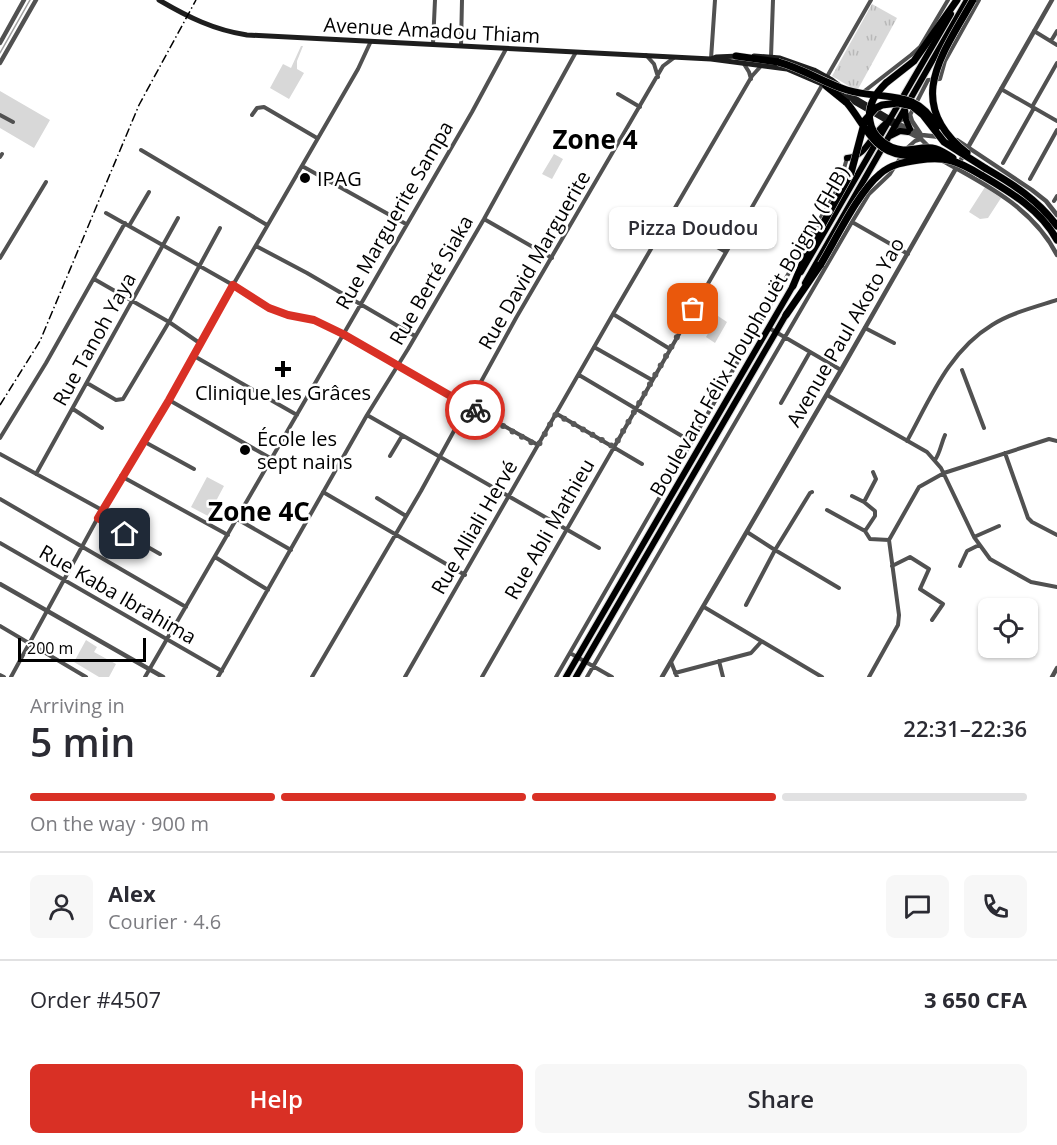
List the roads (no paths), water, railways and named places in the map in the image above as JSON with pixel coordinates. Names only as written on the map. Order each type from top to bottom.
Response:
[{"type":"highway","points":[[958,0],[914,61],[877,92],[870,111],[870,124],[880,139],[891,147],[903,150],[929,148],[950,152],[1020,189],[1057,226]]},
{"type":"highway","name":"Boulevard Félix Houphouët Boigny (FHB)","points":[[566,677],[826,232],[958,0]]},
{"type":"highway","name":"Boulevard Félix Houphouët Boigny (FHB)","points":[[576,677],[897,124],[907,114],[967,0]]},
{"type":"highway","points":[[973,0],[936,68],[933,96],[936,116],[946,134],[983,171],[1030,207],[1047,224],[1057,240]]},
{"type":"highway","points":[[738,59],[778,62],[805,70],[845,90],[911,100],[926,110],[932,118],[950,152]]},
{"type":"highway","points":[[824,85],[847,103],[873,141],[884,149],[905,156],[950,152]]},
{"type":"highway","points":[[793,286],[808,250],[851,173],[862,126],[869,114],[876,108],[894,102],[912,106],[923,116],[950,152]]},
{"type":"highway","points":[[890,136],[909,130],[907,114]]},
{"type":"highway","points":[[847,158],[860,154],[875,132],[889,120]]},
{"type":"highway","points":[[786,315],[821,264],[867,188],[887,169],[915,160],[945,159],[983,171]]},
{"type":"main road","name":"Avenue Amadou Thiam","points":[[159,0],[205,25],[226,32],[297,38],[711,59],[771,57],[799,64],[827,77],[857,102]]},
{"type":"main road","name":"Avenue Amadou Thiam","points":[[738,59],[788,69],[824,85],[897,124]]},
{"type":"street","points":[[0,63],[5,42],[24,0]]},
{"type":"street","points":[[5,42],[36,0]]},
{"type":"street","points":[[433,44],[435,0]]},
{"type":"street","points":[[461,46],[462,0]]},
{"type":"street","points":[[711,59],[715,0]]},
{"type":"street","points":[[771,57],[773,0]]},
{"type":"street","name":"Rue Abli Mathieu","points":[[482,677],[871,0]]},
{"type":"street","points":[[857,102],[861,94],[920,46],[948,0]]},
{"type":"street","points":[[980,0],[945,61],[940,79],[928,80],[907,114],[938,159],[1011,201],[1040,229],[1057,255]]},
{"type":"street","name":"Avenue Paul Akoto Yao","points":[[662,677],[827,395],[1052,0]]},
{"type":"street","points":[[1034,31],[1057,45]]},
{"type":"street","points":[[1051,41],[1057,31]]},
{"type":"street","points":[[11,677],[121,476],[169,400],[358,69],[371,41]]},
{"type":"street","name":"Rue Marguerite Sampa","points":[[146,677],[472,112],[506,49]]},
{"type":"street","name":"Rue Berté Siaka","points":[[218,677],[367,415],[484,219],[576,52]]},
{"type":"street","points":[[646,55],[654,64],[658,77]]},
{"type":"street","name":"Rue David Marguerite","points":[[312,677],[663,66],[675,57]]},
{"type":"street","points":[[738,59],[747,68],[751,80]]},
{"type":"street","points":[[1003,163],[1057,63]]},
{"type":"street","name":"Rue Alliali Hervé","points":[[405,677],[613,314],[751,80],[760,66],[765,65]]},
{"type":"street","points":[[1001,89],[1057,121]]},
{"type":"street","points":[[618,94],[640,107]]},
{"type":"street","points":[[252,115],[257,108],[264,107],[318,139]]},
{"type":"street","points":[[0,115],[13,122]]},
{"type":"street","points":[[897,124],[921,137],[948,137],[959,141],[1032,190],[1046,201],[1057,215]]},
{"type":"street","points":[[1030,179],[1057,130]]},
{"type":"street","points":[[587,677],[852,222],[872,191],[890,174],[904,151],[921,137]]},
{"type":"street","points":[[949,164],[957,157],[960,150],[959,141]]},
{"type":"street","points":[[141,150],[267,225]]},
{"type":"street","points":[[971,178],[971,162],[980,157]]},
{"type":"street","points":[[556,677],[839,186],[847,158]]},
{"type":"street","points":[[302,166],[406,224]]},
{"type":"street","points":[[0,258],[46,182]]},
{"type":"street","points":[[0,438],[127,224],[149,192]]},
{"type":"street","points":[[1054,201],[1057,196]]},
{"type":"street","points":[[106,213],[200,265],[269,308],[288,315],[314,320],[343,334],[538,446]]},
{"type":"street","name":"Rue Tanoh Yaya","points":[[36,474],[178,218]]},
{"type":"street","points":[[484,219],[552,258]]},
{"type":"street","points":[[669,220],[726,252]]},
{"type":"street","points":[[852,222],[908,254]]},
{"type":"street","points":[[87,383],[116,400],[123,399],[169,322],[220,228]]},
{"type":"street","points":[[256,246],[416,336]]},
{"type":"street","points":[[94,279],[169,322],[201,344]]},
{"type":"street","points":[[907,441],[946,370],[962,350],[993,324],[1057,300]]},
{"type":"street","points":[[613,314],[670,349]]},
{"type":"street","points":[[769,328],[841,370]]},
{"type":"street","points":[[865,328],[894,344]]},
{"type":"street","points":[[594,347],[652,380]]},
{"type":"street","points":[[781,403],[810,352]]},
{"type":"street","points":[[194,356],[297,415]]},
{"type":"street","points":[[962,370],[984,428]]},
{"type":"street","points":[[579,375],[692,442]]},
{"type":"street","points":[[827,395],[927,453],[935,460],[944,473],[974,537],[990,559],[1031,582],[1057,587]]},
{"type":"street","points":[[169,400],[272,459]]},
{"type":"street","points":[[73,409],[102,428]]},
{"type":"street","points":[[556,414],[642,464]]},
{"type":"street","points":[[367,415],[599,548]]},
{"type":"street","points":[[935,460],[939,455],[939,446],[945,435]]},
{"type":"street","points":[[390,456],[402,436]]},
{"type":"street","points":[[868,677],[898,625],[900,615],[889,540],[919,487],[944,473],[1049,439],[1057,441]]},
{"type":"street","points":[[143,441],[194,469]]},
{"type":"street","points":[[1005,453],[1028,518],[1057,535]]},
{"type":"street","points":[[0,454],[102,510]]},
{"type":"street","points":[[864,502],[876,478],[873,472]]},
{"type":"street","points":[[121,476],[228,535]]},
{"type":"street","points":[[323,492],[465,575]]},
{"type":"street","points":[[746,605],[775,550],[810,493],[813,492]]},
{"type":"street","points":[[852,496],[864,502],[876,513],[865,531]]},
{"type":"street","points":[[377,498],[406,516]]},
{"type":"street","points":[[0,499],[186,607]]},
{"type":"street","points":[[827,510],[865,531],[870,540],[889,540]]},
{"type":"street","points":[[98,518],[160,554]]},
{"type":"street","points":[[237,519],[291,550]]},
{"type":"street","points":[[974,537],[999,526]]},
{"type":"street","points":[[747,532],[839,588]]},
{"type":"street","name":"Rue Kaba Ibrahima","points":[[0,543],[222,671]]},
{"type":"street","points":[[960,566],[968,551],[979,545]]},
{"type":"street","points":[[214,557],[268,590]]},
{"type":"street","points":[[892,566],[910,557],[929,569],[920,589],[943,604],[932,620]]},
{"type":"street","points":[[0,584],[163,677]]},
{"type":"street","points":[[704,607],[822,677]]},
{"type":"street","points":[[0,626],[87,677]]},
{"type":"street","points":[[670,662],[676,675],[751,653],[761,642]]},
{"type":"street","points":[[570,653],[612,677]]},
{"type":"street","points":[[719,661],[723,677]]},
{"type":"street","points":[[1052,677],[1057,668]]},
{"type":"street","points":[[809,677],[813,673]]},
{"type":"waterway","points":[[0,53],[30,0]]},
{"type":"railway","points":[[0,405],[40,341],[139,105],[196,0]]},
{"type":"place","name":"IPAG","points":[[305,178]]},
{"type":"place","name":"Pizza Doudou","points":[[693,309]]},
{"type":"place","name":"Clinique les Grâces","points":[[283,369]]},
{"type":"place","name":"École les sept nains","points":[[245,450]]},
{"type":"district","name":"Zone 4","points":[[595,139]]},
{"type":"district","name":"Zone 4C","points":[[259,511]]}]
